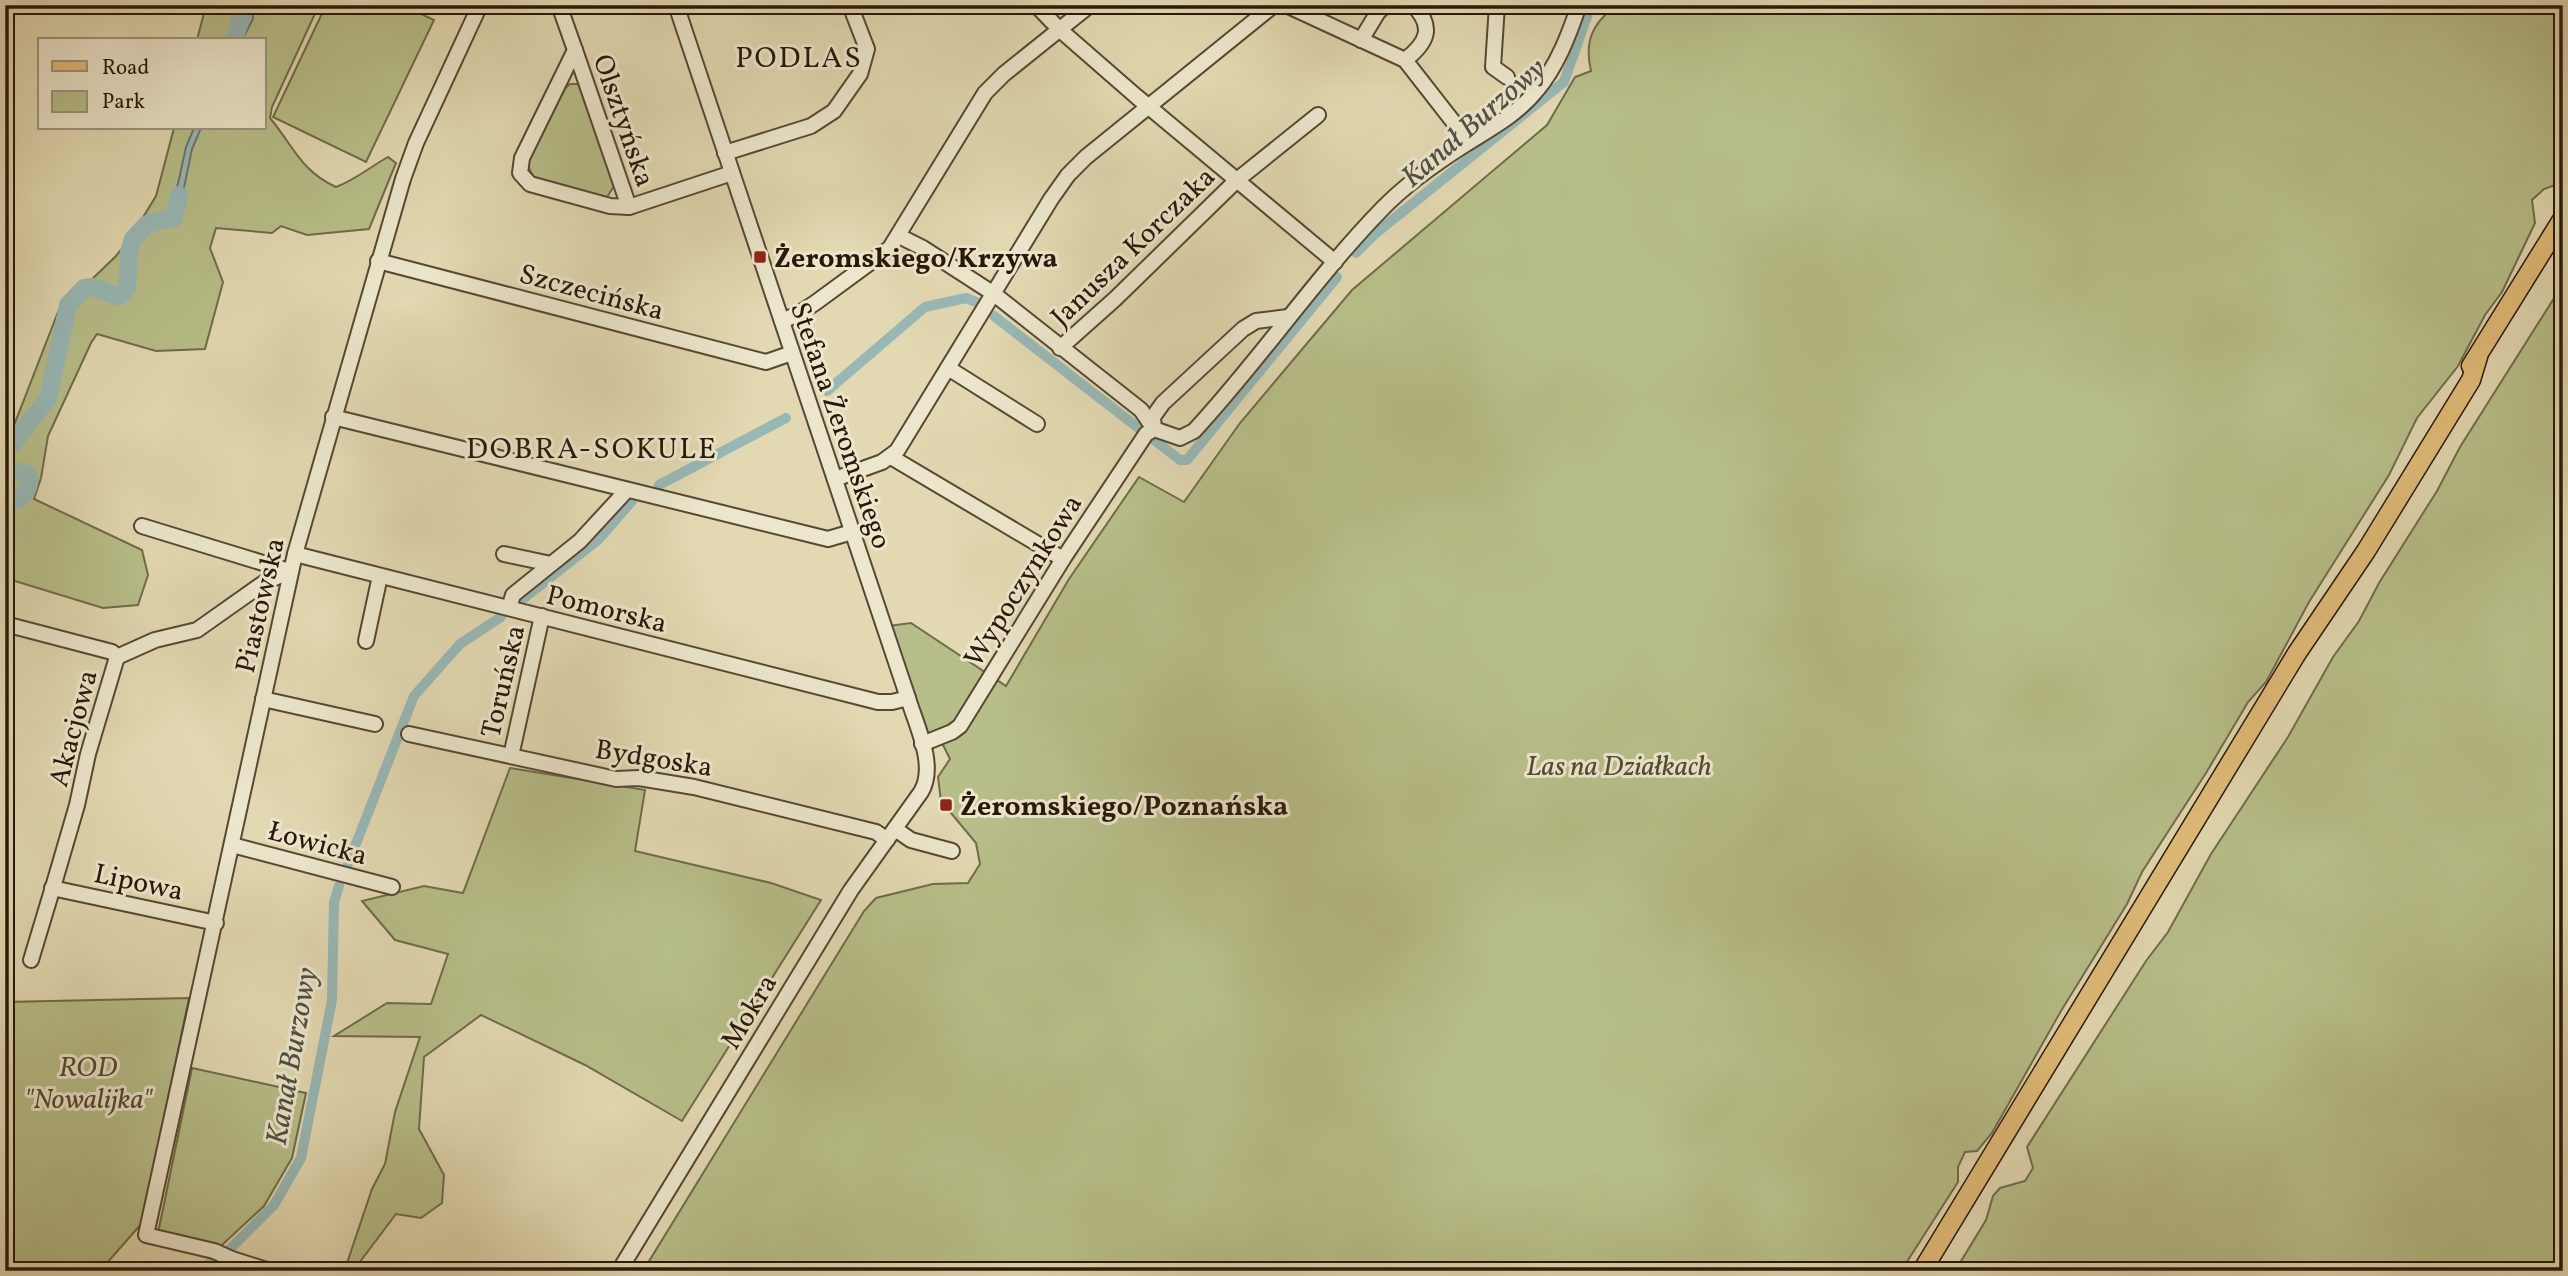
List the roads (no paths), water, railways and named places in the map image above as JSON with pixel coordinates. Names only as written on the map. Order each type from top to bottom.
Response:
[{"type":"main road","points":[[1922,1271],[2319,617],[2366,551],[2457,403],[2471,380],[2478,357],[2563,218]]},
{"type":"street","name":"Piastowska","points":[[270,1271],[214,1251],[146,1235],[216,923],[290,571],[333,417],[416,143],[480,5]]},
{"type":"street","name":"Olsztyńska","points":[[559,5],[629,206]]},
{"type":"street","name":"Stefana Żeromskiego","points":[[676,5],[908,698],[928,770],[927,782]]},
{"type":"street","points":[[725,153],[811,126],[834,111],[860,74],[867,49],[850,5]]},
{"type":"street","points":[[1037,5],[1059,29],[1149,107],[1335,262]]},
{"type":"street","points":[[782,321],[798,314],[890,248],[985,93],[1090,5]]},
{"type":"street","points":[[835,479],[891,457],[1068,175],[1086,157],[1274,5]]},
{"type":"street","points":[[1286,5],[1309,10],[1362,40],[1405,60],[1469,142]]},
{"type":"street","points":[[1362,40],[1378,12],[1386,5]]},
{"type":"street","points":[[1405,60],[1419,50],[1426,37],[1425,20],[1413,5]]},
{"type":"street","points":[[1497,5],[1493,67],[1507,77]]},
{"type":"street","points":[[899,236],[923,248],[994,294],[1141,410],[1154,429],[1180,438],[1194,431],[1261,354],[1288,317],[1391,200],[1418,177],[1499,124],[1536,92],[1561,52],[1579,5]]},
{"type":"street","name":"Olsztyńska","points":[[575,50],[522,158],[520,173],[530,184],[610,206],[629,206],[732,173]]},
{"type":"street","name":"Janusza Korczaka","points":[[1060,348],[1115,299],[1237,180],[1318,115]]},
{"type":"street","name":"Szczecińska","points":[[379,261],[766,362],[792,354]]},
{"type":"street","name":"Wypoczynkowa","points":[[922,744],[952,733],[960,726],[1063,559],[1141,441],[1154,429],[1153,417],[1163,402],[1243,329],[1256,321],[1288,317]]},
{"type":"street","points":[[948,369],[1037,424]]},
{"type":"street","points":[[333,417],[828,539],[852,532]]},
{"type":"street","points":[[891,457],[1063,559]]},
{"type":"street","points":[[509,608],[513,595],[594,527],[627,490]]},
{"type":"street","points":[[142,526],[290,571]]},
{"type":"street","name":"Pomorska","points":[[295,554],[878,702],[908,698]]},
{"type":"street","points":[[504,554],[551,564]]},
{"type":"street","name":"Akacjowa","points":[[31,960],[117,657],[155,640],[197,630],[265,582],[290,571]]},
{"type":"street","points":[[366,641],[380,576]]},
{"type":"street","name":"Toruńska","points":[[511,756],[542,617]]},
{"type":"street","points":[[5,624],[112,652],[117,657]]},
{"type":"street","points":[[263,699],[375,724]]},
{"type":"street","name":"Bydgoska","points":[[409,734],[617,779],[639,778],[694,787],[953,851]]},
{"type":"street","name":"Mokra","points":[[619,1271],[851,890],[927,782]]},
{"type":"street","name":"Łowicka","points":[[232,845],[392,887]]},
{"type":"street","name":"Lipowa","points":[[52,888],[216,923]]},
{"type":"water","points":[[244,5],[253,5],[253,19],[243,38],[234,38],[243,18]]},
{"type":"water","points":[[193,130],[200,130],[192,149],[178,217],[170,220],[186,147]]},
{"type":"waterway","points":[[235,38],[245,5]]},
{"type":"waterway","name":"Kanał Burzowy","points":[[1356,253],[1376,233],[1564,82],[1591,5]]},
{"type":"waterway","points":[[5,453],[48,399],[68,305],[84,288],[93,287],[116,296],[123,294],[127,289],[129,252],[133,239],[147,224],[174,218],[179,195]]},
{"type":"waterway","name":"Kanał Burzowy","points":[[1153,439],[1180,460],[1187,460],[1337,277]]},
{"type":"waterway","name":"Kanał Burzowy","points":[[827,391],[925,307],[966,298],[976,302]]},
{"type":"waterway","name":"Kanał Burzowy","points":[[994,316],[1141,430]]},
{"type":"waterway","name":"Kanał Burzowy","points":[[659,485],[786,418]]},
{"type":"waterway","points":[[5,469],[28,474],[29,481],[27,491],[19,499],[5,500]]},
{"type":"waterway","name":"Kanał Burzowy","points":[[524,598],[599,539],[632,501]]},
{"type":"waterway","name":"Kanał Burzowy","points":[[348,864],[414,696],[460,644],[501,617]]},
{"type":"waterway","name":"Kanał Burzowy","points":[[227,1252],[274,1205],[301,1158],[332,1000],[334,902],[339,886]]},
{"type":"waterway","name":"Kanał Burzowy","points":[[200,1271],[214,1260]]},
{"type":"place","name":"Żeromskiego/Krzywa","points":[[760,257]]},
{"type":"place","name":"Żeromskiego/Poznańska","points":[[946,805]]},
{"type":"district","name":"PODLAS","points":[[799,57]]},
{"type":"district","name":"DOBRA-SOKULE","points":[[592,448]]},
{"type":"park label","name":"Las na Działkach","points":[[1619,765]]},
{"type":"park label","name":"ROD \"Nowalijka\"","points":[[88,1082]]}]
